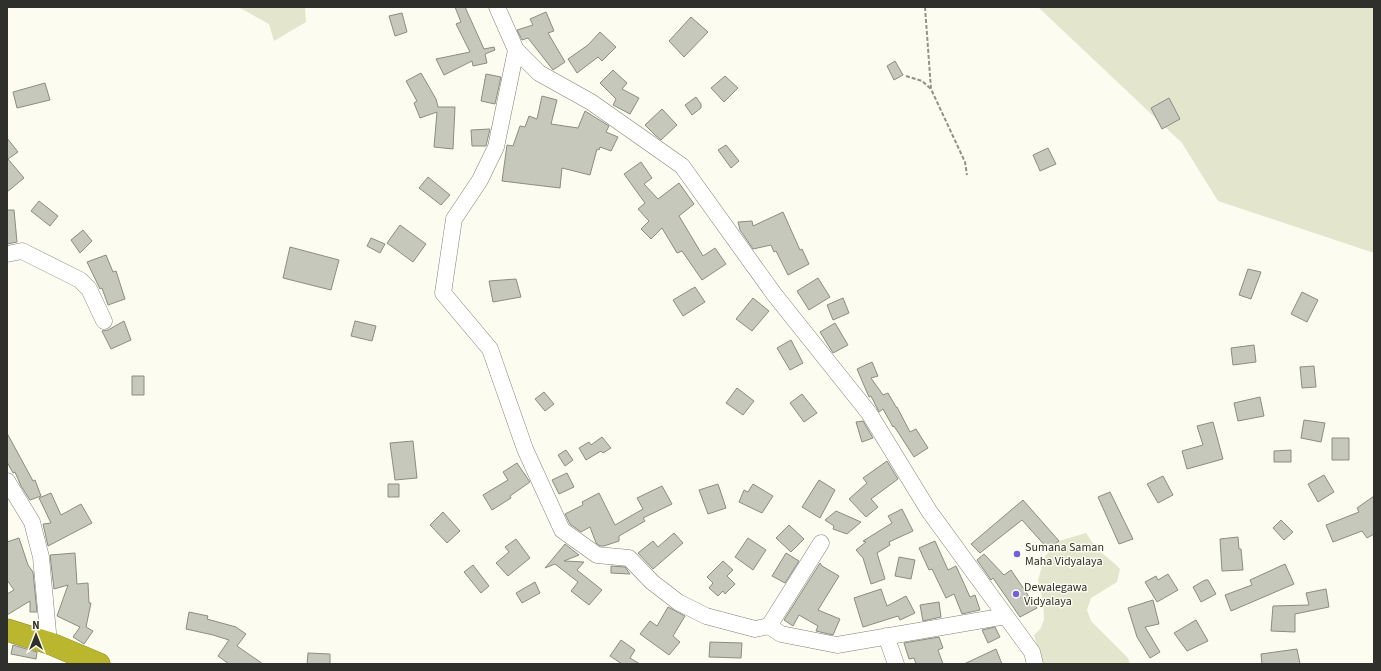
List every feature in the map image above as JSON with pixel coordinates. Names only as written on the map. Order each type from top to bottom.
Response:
[{"type":"highway","points":[[7,630],[49,643],[92,663]]},
{"type":"street","points":[[497,7],[516,50],[539,73],[591,102],[682,166],[774,294],[869,413],[929,511],[1032,652],[1035,664]]},
{"type":"street","points":[[516,50],[496,147],[480,180],[454,219],[443,293],[490,349],[525,450],[562,530],[597,555],[629,558],[652,582],[662,590],[678,602],[706,616],[755,629],[769,626],[781,634],[837,645],[1006,616]]},
{"type":"street","points":[[7,254],[22,251],[80,280],[89,289],[104,321]]},
{"type":"street","points":[[7,481],[32,522],[40,550],[49,643]]},
{"type":"street","points":[[769,626],[821,543]]},
{"type":"street","points":[[886,636],[896,664]]},
{"type":"path","points":[[926,7],[931,89],[965,162],[967,175]]},
{"type":"path","points":[[906,76],[922,81],[931,89]]},
{"type":"green space","points":[[238,7],[305,7],[306,22],[274,41],[269,24]]},
{"type":"green space","points":[[1038,7],[1374,7],[1374,253],[1218,201],[1182,143]]},
{"type":"green space","points":[[1086,533],[1097,549],[1120,569],[1117,582],[1091,598],[1087,610],[1091,621],[1128,658],[1130,664],[1042,664],[1034,635],[1041,628],[1044,619],[1043,601],[1038,580],[1045,556],[1059,541]]},
{"type":"building","points":[[455,7],[465,7],[484,49],[494,47],[495,50],[485,54],[487,63],[473,66],[472,61],[444,75],[436,59],[470,52],[456,24],[461,22]]},
{"type":"building","points":[[546,12],[554,31],[548,33],[565,62],[553,70],[528,38],[522,40],[517,30],[533,25],[530,19]]},
{"type":"building","points":[[402,13],[407,32],[395,36],[389,16]]},
{"type":"building","points":[[691,17],[708,32],[684,57],[669,41]]},
{"type":"building","points":[[600,32],[616,47],[602,61],[598,57],[577,73],[568,59],[588,45]]},
{"type":"building","points":[[895,61],[903,75],[894,80],[887,66]]},
{"type":"building","points":[[613,70],[627,83],[622,89],[639,98],[630,114],[613,105],[616,99],[600,83]]},
{"type":"building","points":[[421,73],[436,99],[438,107],[455,107],[453,149],[434,147],[437,112],[420,118],[414,103],[417,101],[406,81]]},
{"type":"building","points":[[486,74],[501,77],[495,104],[481,101]]},
{"type":"building","points":[[725,76],[738,88],[724,102],[711,88]]},
{"type":"building","points":[[45,83],[50,100],[17,108],[13,92]]},
{"type":"building","points":[[542,96],[557,100],[551,124],[578,128],[585,111],[609,126],[606,132],[618,137],[611,151],[600,147],[599,150],[597,149],[590,175],[562,168],[560,188],[502,181],[507,145],[513,146],[520,126],[525,127],[529,116],[537,119]]},
{"type":"building","points":[[696,97],[701,104],[701,108],[692,115],[685,105]]},
{"type":"building","points":[[1169,98],[1180,119],[1162,129],[1151,108]]},
{"type":"building","points":[[662,109],[677,125],[661,140],[645,125]]},
{"type":"building","points":[[490,129],[486,146],[472,146],[471,130]]},
{"type":"building","points":[[7,138],[18,152],[8,159],[24,178],[7,192]]},
{"type":"building","points":[[726,145],[739,161],[731,168],[718,150]]},
{"type":"building","points":[[1048,148],[1056,164],[1040,171],[1033,155]]},
{"type":"building","points":[[641,162],[652,178],[644,184],[658,199],[679,183],[694,204],[679,216],[703,256],[715,248],[726,264],[702,280],[682,251],[677,253],[662,228],[651,239],[641,229],[649,221],[638,209],[645,203],[624,174]]},
{"type":"building","points":[[428,177],[450,195],[441,205],[419,188]]},
{"type":"building","points":[[39,201],[58,216],[50,226],[31,211]]},
{"type":"building","points":[[7,210],[14,210],[17,242],[7,244]]},
{"type":"building","points":[[783,212],[800,250],[802,249],[809,264],[788,275],[776,251],[774,252],[771,245],[753,249],[740,230],[738,222],[752,221],[753,226]]},
{"type":"building","points":[[400,225],[426,244],[413,262],[387,243]]},
{"type":"building","points":[[83,230],[92,241],[80,253],[71,240]]},
{"type":"building","points":[[371,238],[385,244],[380,253],[367,246]]},
{"type":"building","points":[[290,247],[339,260],[331,290],[283,278]]},
{"type":"building","points":[[106,255],[113,272],[116,271],[125,299],[108,305],[102,288],[100,289],[87,262]]},
{"type":"building","points":[[1248,269],[1261,272],[1251,299],[1239,295]]},
{"type":"building","points":[[818,278],[830,297],[809,310],[797,291]]},
{"type":"building","points":[[516,279],[521,297],[493,302],[489,281]]},
{"type":"building","points":[[695,287],[705,302],[683,316],[673,300]]},
{"type":"building","points":[[1302,292],[1318,300],[1307,322],[1291,314]]},
{"type":"building","points":[[753,298],[769,311],[752,331],[736,319]]},
{"type":"building","points":[[843,298],[849,313],[833,320],[827,305]]},
{"type":"building","points":[[124,321],[131,340],[111,349],[102,331],[108,330]]},
{"type":"building","points":[[355,321],[376,326],[372,341],[351,336]]},
{"type":"building","points":[[835,323],[848,345],[833,353],[820,332]]},
{"type":"building","points":[[791,340],[803,363],[790,370],[777,348]]},
{"type":"building","points":[[1254,345],[1256,362],[1233,365],[1231,348]]},
{"type":"building","points":[[872,362],[878,376],[871,378],[883,395],[888,393],[910,432],[916,429],[928,448],[914,457],[894,426],[893,427],[883,409],[879,412],[871,396],[869,397],[857,369]]},
{"type":"building","points":[[1314,366],[1316,387],[1302,388],[1300,367]]},
{"type":"building","points":[[132,376],[144,376],[144,395],[132,395]]},
{"type":"building","points":[[737,388],[754,401],[743,415],[726,403]]},
{"type":"building","points":[[544,392],[554,404],[545,411],[535,399]]},
{"type":"building","points":[[802,394],[817,413],[804,422],[790,403]]},
{"type":"building","points":[[1260,397],[1264,416],[1238,421],[1234,403]]},
{"type":"building","points":[[1304,420],[1325,423],[1321,442],[1301,438]]},
{"type":"building","points":[[863,421],[873,438],[862,442],[856,422]]},
{"type":"building","points":[[1213,422],[1223,459],[1187,469],[1182,451],[1203,445],[1197,426]]},
{"type":"building","points":[[7,433],[33,481],[35,480],[41,496],[30,500],[21,486],[15,472],[13,473],[7,462]]},
{"type":"building","points":[[602,437],[611,448],[603,453],[601,451],[586,460],[579,448],[589,442],[591,445]]},
{"type":"building","points":[[1332,438],[1349,438],[1349,460],[1332,460]]},
{"type":"building","points":[[413,441],[417,478],[395,480],[390,443]]},
{"type":"building","points":[[566,450],[573,460],[565,466],[558,455]]},
{"type":"building","points":[[1291,450],[1291,462],[1274,462],[1274,451]]},
{"type":"building","points":[[887,461],[898,479],[871,499],[878,507],[866,517],[849,499],[867,483],[863,478]]},
{"type":"building","points":[[517,463],[530,482],[510,496],[511,498],[492,510],[483,495],[508,480],[503,472]]},
{"type":"building","points":[[567,473],[574,487],[559,494],[552,480]]},
{"type":"building","points":[[1324,475],[1334,492],[1318,502],[1308,484]]},
{"type":"building","points":[[1163,476],[1173,495],[1158,503],[1147,484]]},
{"type":"building","points":[[819,480],[835,490],[820,518],[802,507]]},
{"type":"building","points":[[388,484],[399,484],[399,497],[388,497]]},
{"type":"building","points":[[718,484],[726,508],[708,514],[699,490]]},
{"type":"building","points":[[753,484],[773,496],[762,513],[739,502],[744,490],[748,492]]},
{"type":"building","points":[[662,486],[672,504],[643,518],[645,521],[619,536],[619,541],[604,546],[600,546],[596,543],[590,527],[581,532],[570,524],[565,514],[583,505],[582,502],[599,493],[615,525],[643,509],[637,498]]},
{"type":"building","points":[[1110,492],[1133,539],[1119,544],[1098,497]]},
{"type":"building","points":[[51,493],[61,515],[81,504],[92,523],[48,546],[43,524],[51,523],[39,498]]},
{"type":"building","points":[[1374,496],[1374,534],[1367,538],[1362,531],[1333,542],[1326,525],[1359,512],[1357,508]]},
{"type":"building","points":[[1023,500],[1059,541],[1048,549],[1022,520],[980,553],[971,544]]},
{"type":"building","points":[[902,509],[913,531],[889,542],[890,545],[877,553],[885,579],[871,584],[863,558],[856,550],[866,542],[863,541],[892,523],[888,516]]},
{"type":"building","points":[[836,511],[861,522],[847,534],[833,529],[834,526],[825,520]]},
{"type":"building","points":[[443,512],[460,531],[447,543],[430,525]]},
{"type":"building","points":[[1281,520],[1293,532],[1284,540],[1273,528]]},
{"type":"building","points":[[789,525],[804,539],[791,552],[776,538]]},
{"type":"building","points":[[674,533],[683,543],[653,569],[638,553],[653,541],[658,547]]},
{"type":"building","points":[[1238,537],[1243,570],[1222,571],[1220,539]]},
{"type":"building","points":[[19,538],[28,565],[33,572],[37,612],[30,612],[30,601],[7,615],[7,594],[14,590],[7,580],[7,542]]},
{"type":"building","points":[[748,538],[766,550],[753,570],[735,557]]},
{"type":"building","points":[[516,539],[530,558],[508,576],[496,563],[509,552],[505,547]]},
{"type":"building","points":[[935,541],[948,570],[956,566],[970,597],[975,595],[980,610],[962,614],[954,594],[946,598],[932,569],[929,570],[919,548]]},
{"type":"building","points":[[565,544],[579,555],[564,561],[584,562],[577,570],[602,590],[589,605],[571,591],[578,582],[555,564],[545,568]]},
{"type":"building","points":[[75,553],[77,584],[88,583],[89,603],[91,603],[86,627],[93,631],[84,644],[73,637],[80,627],[57,616],[68,585],[54,589],[50,555]]},
{"type":"building","points":[[786,553],[799,561],[785,583],[772,576]]},
{"type":"building","name":"Dewalegawa Vidyalaya","points":[[984,554],[1004,575],[1011,570],[1037,608],[1020,617],[993,578],[991,580],[977,560]]},
{"type":"building","points":[[899,557],[915,560],[911,579],[895,576]]},
{"type":"building","points":[[723,561],[733,570],[727,576],[735,584],[725,594],[723,591],[718,596],[709,588],[713,583],[707,577]]},
{"type":"building","points":[[820,563],[822,566],[839,576],[818,610],[840,619],[833,635],[816,631],[818,626],[799,615],[793,626],[784,620]]},
{"type":"building","points":[[1285,564],[1294,584],[1231,611],[1225,595],[1252,585],[1250,580]]},
{"type":"building","points":[[473,565],[489,586],[481,593],[464,572]]},
{"type":"building","points":[[611,566],[625,567],[630,574],[611,573]]},
{"type":"building","points":[[1168,574],[1178,590],[1157,602],[1145,582],[1156,576],[1158,580]]},
{"type":"building","points":[[1205,580],[1208,580],[1216,594],[1201,602],[1193,587]]},
{"type":"building","points":[[535,582],[540,593],[522,603],[516,593]]},
{"type":"building","points":[[881,589],[887,606],[906,596],[915,613],[900,620],[898,616],[863,627],[854,598]]},
{"type":"building","points":[[1326,589],[1329,607],[1295,614],[1295,632],[1271,631],[1273,606],[1309,605],[1306,593]]},
{"type":"building","points":[[1153,600],[1159,624],[1145,627],[1160,652],[1150,658],[1137,637],[1128,608]]},
{"type":"building","points":[[939,602],[941,617],[923,621],[920,605]]},
{"type":"building","points":[[668,607],[685,616],[673,636],[680,642],[669,655],[640,634],[650,621],[657,626]]},
{"type":"building","points":[[189,612],[208,616],[207,619],[236,627],[246,634],[237,646],[263,664],[229,664],[218,656],[229,640],[186,629]]},
{"type":"building","points":[[1196,620],[1208,641],[1187,651],[1174,633]]},
{"type":"building","points":[[995,627],[1000,637],[988,643],[982,630]]},
{"type":"building","points":[[939,637],[943,648],[938,650],[943,664],[916,664],[914,658],[909,659],[904,643]]},
{"type":"building","points":[[621,640],[635,650],[630,658],[640,664],[622,664],[610,656]]},
{"type":"building","points":[[710,642],[742,643],[741,658],[709,657]]},
{"type":"building","points":[[13,645],[37,652],[36,659],[11,654]]},
{"type":"building","points":[[996,649],[1002,664],[964,664]]},
{"type":"building","points":[[1297,649],[1300,664],[1262,664],[1261,654]]},
{"type":"building","points":[[308,653],[330,654],[330,664],[307,664]]},
{"type":"place","name":"Sumana Saman Maha Vidyalaya","points":[[1017,554]]},
{"type":"place","name":"Dewalegawa Vidyalaya","points":[[1016,594]]}]
